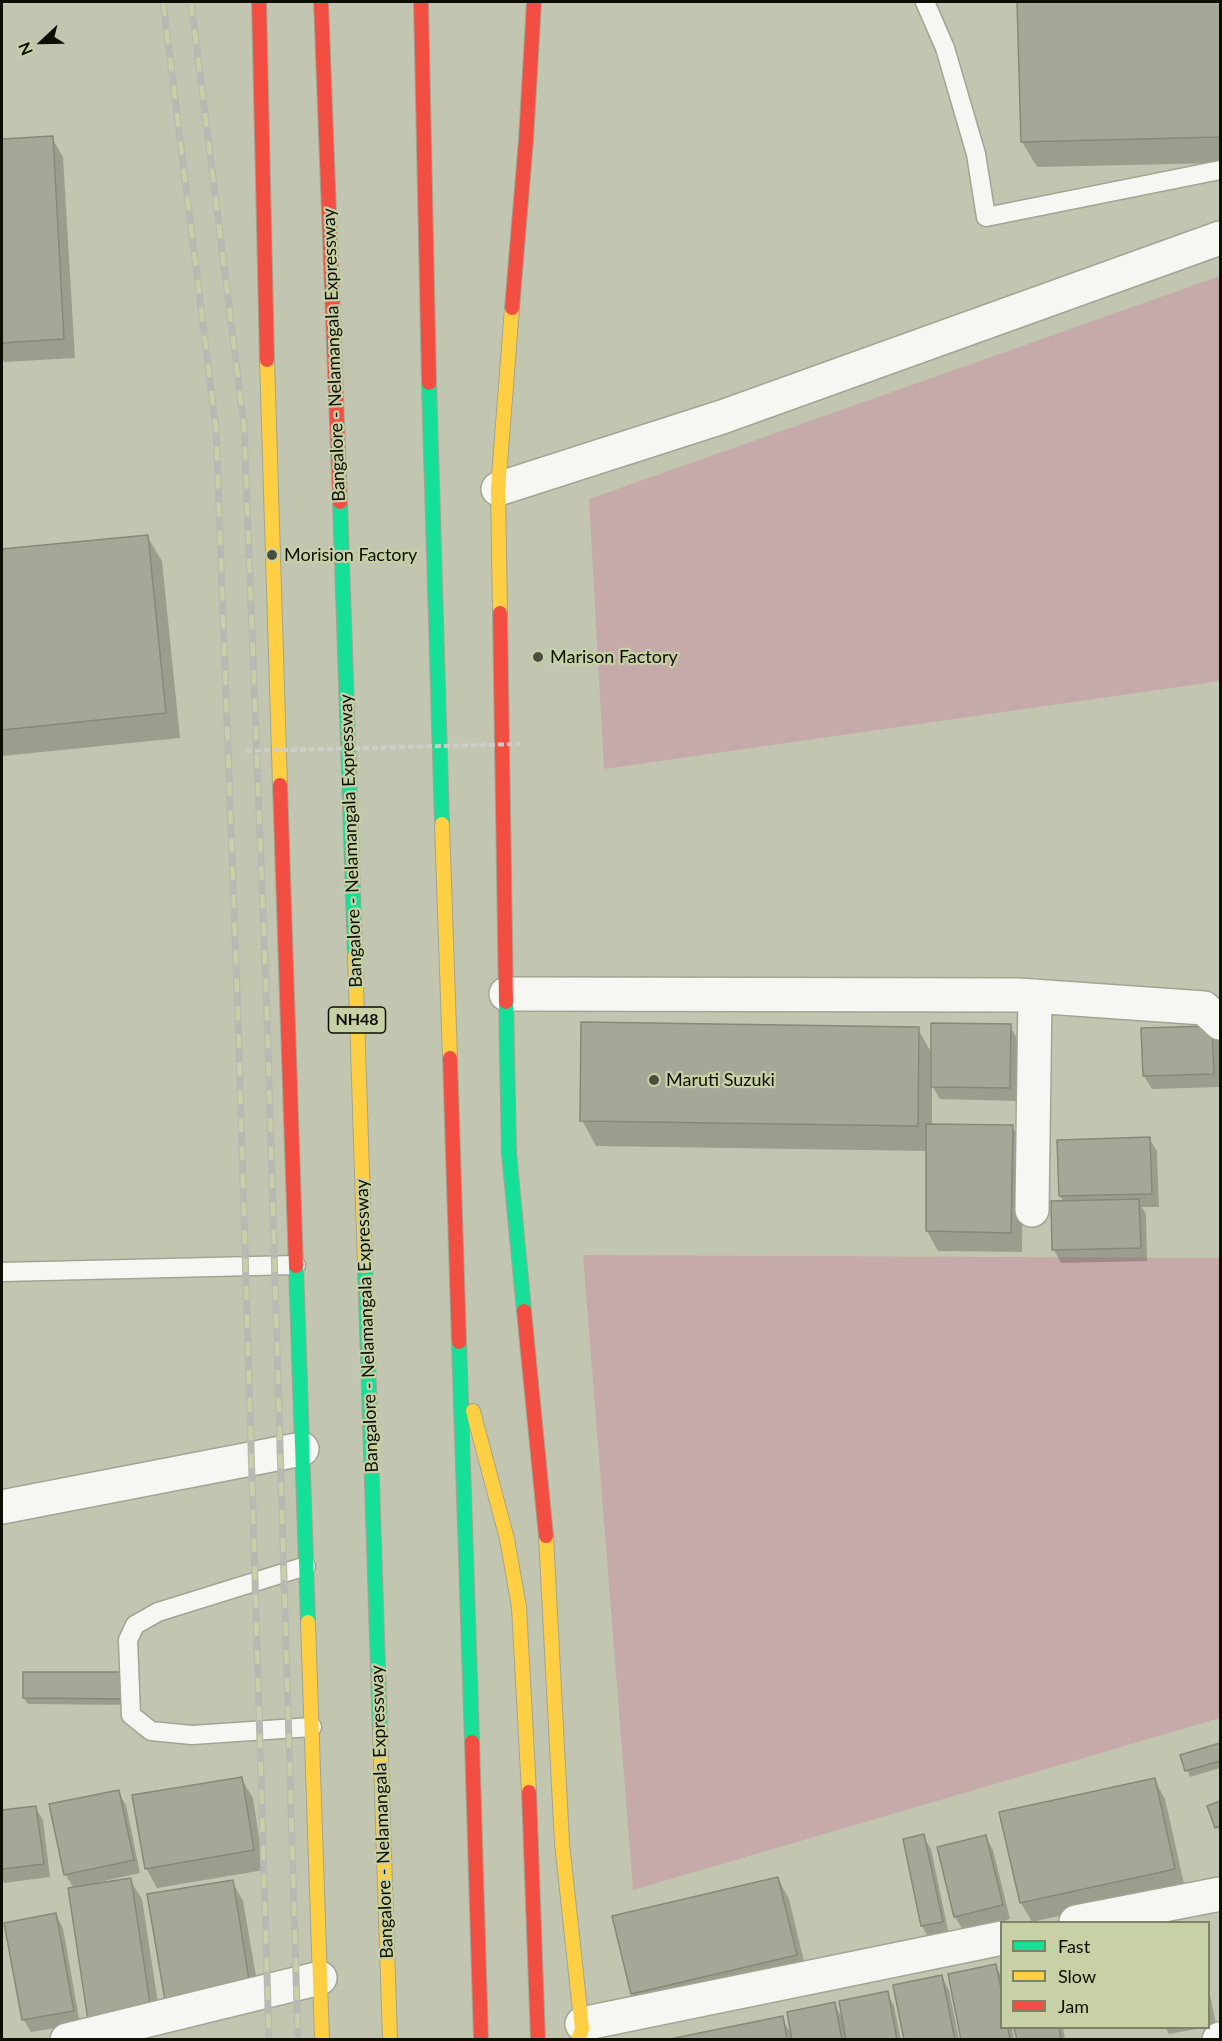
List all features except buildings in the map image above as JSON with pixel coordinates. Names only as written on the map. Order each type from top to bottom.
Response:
[{"type":"main road","points":[[259,2],[272,555],[322,2040]]},
{"type":"main road","name":"Bangalore - Nelamangala Expressway","points":[[321,2],[339,476],[390,2040]]},
{"type":"main road","points":[[421,2],[432,501],[481,2040]]},
{"type":"main road","points":[[534,2],[526,140],[498,489],[509,1153],[547,1545],[562,1843],[580,2032]]},
{"type":"main road","points":[[458,1357],[507,1539],[519,1607],[526,1714],[538,2040]]},
{"type":"street","points":[[498,489],[722,417],[1221,238]]},
{"type":"street","points":[[506,994],[1035,996],[1204,1008],[1221,1023]]},
{"type":"street","points":[[1032,1210],[1035,996]]},
{"type":"street","points":[[2,1507],[302,1449]]},
{"type":"street","points":[[1086,1921],[1221,1894]]},
{"type":"street","points":[[580,2032],[1000,1938]]},
{"type":"street","points":[[67,2040],[320,1978]]},
{"type":"lane","points":[[925,2],[945,48],[976,154],[986,217],[1221,170]]},
{"type":"lane","points":[[2,1272],[296,1265]]},
{"type":"lane","points":[[306,1566],[158,1612],[135,1625],[128,1640],[131,1715],[151,1731],[192,1735],[312,1727]]},
{"type":"path","points":[[246,751],[520,744]]},
{"type":"shaded area","points":[[1220,276],[1220,681],[604,769],[589,499]]},
{"type":"shaded area","points":[[583,1255],[1220,1258],[1220,1718],[633,1890]]},
{"type":"railway","points":[[163,2],[216,429],[238,1018],[269,2040]]},
{"type":"railway","points":[[191,2],[244,426],[267,1017],[298,2040]]},
{"type":"traffic: fast","points":[[429,383],[442,824]]},
{"type":"traffic: fast","points":[[340,502],[355,955]]},
{"type":"traffic: fast","points":[[506,1002],[509,1153],[524,1311]]},
{"type":"traffic: fast","points":[[296,1266],[308,1622]]},
{"type":"traffic: fast","points":[[365,1266],[380,1731]]},
{"type":"traffic: fast","points":[[459,1342],[472,1742]]},
{"type":"traffic: slow","points":[[500,613],[498,489],[512,308]]},
{"type":"traffic: slow","points":[[267,360],[280,785]]},
{"type":"traffic: slow","points":[[442,824],[450,1058]]},
{"type":"traffic: slow","points":[[355,955],[365,1266]]},
{"type":"traffic: slow","points":[[473,1411],[507,1539],[519,1607],[529,1792]]},
{"type":"traffic: slow","points":[[546,1536],[562,1843],[582,2029],[578,2040]]},
{"type":"traffic: slow","points":[[308,1622],[322,2040]]},
{"type":"traffic: slow","points":[[380,1731],[390,2040]]},
{"type":"traffic: jam","points":[[259,2],[267,360]]},
{"type":"traffic: jam","points":[[321,2],[340,502]]},
{"type":"traffic: jam","points":[[421,2],[429,383]]},
{"type":"traffic: jam","points":[[512,308],[526,140],[534,2]]},
{"type":"traffic: jam","points":[[500,613],[506,1002]]},
{"type":"traffic: jam","points":[[280,785],[296,1266]]},
{"type":"traffic: jam","points":[[450,1058],[459,1342]]},
{"type":"traffic: jam","points":[[524,1311],[546,1536]]},
{"type":"traffic: jam","points":[[472,1742],[481,2040]]},
{"type":"traffic: jam","points":[[529,1792],[538,2040]]},
{"type":"place","name":"Morision Factory","points":[[272,555]]},
{"type":"place","name":"Marison Factory","points":[[538,657]]},
{"type":"place","name":"Maruti Suzuki","points":[[654,1080]]}]
